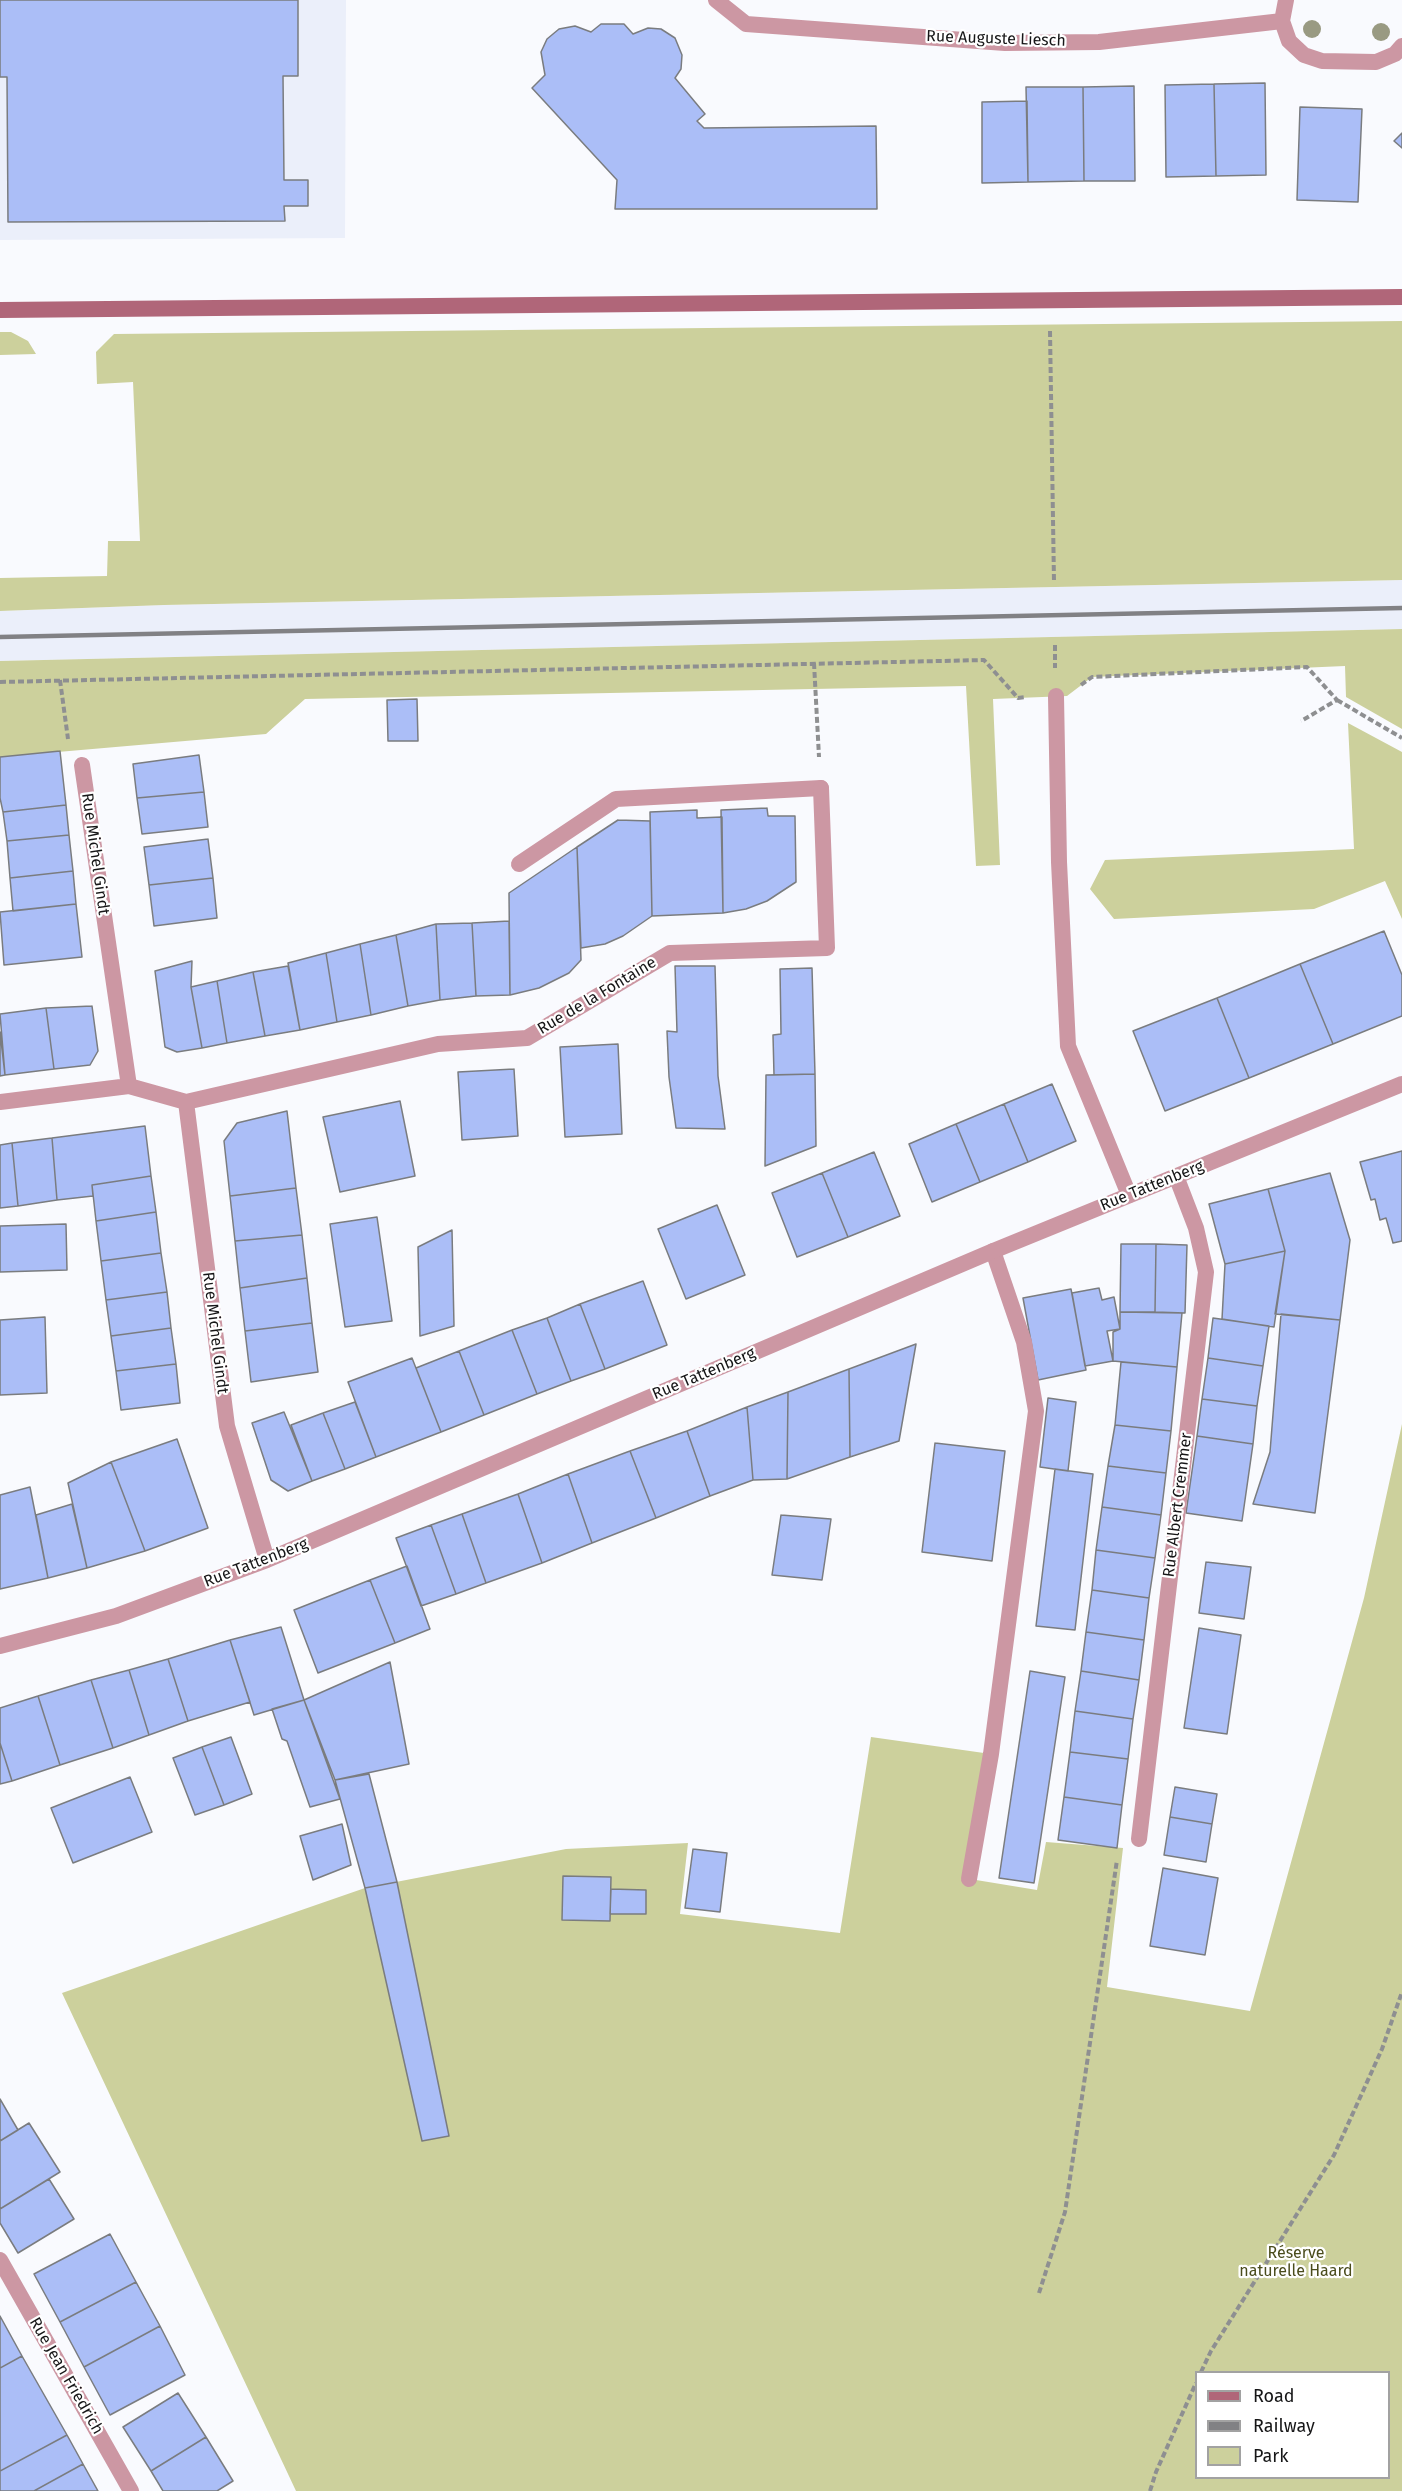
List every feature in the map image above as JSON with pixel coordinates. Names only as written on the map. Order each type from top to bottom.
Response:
[{"type":"main road","points":[[0,310],[1402,297]]},
{"type":"street","name":"Rue Auguste Liesch","points":[[716,0],[746,24],[1005,43],[1099,42],[1282,21]]},
{"type":"street","points":[[1286,0],[1282,21],[1289,40],[1304,55],[1322,61],[1376,62],[1395,54],[1402,46]]},
{"type":"street","points":[[1056,696],[1059,862],[1068,1046],[1129,1195]]},
{"type":"street","name":"Rue Michel Gindt","points":[[82,765],[129,1086]]},
{"type":"street","name":"Rue de la Fontaine","points":[[0,1102],[129,1086],[186,1102],[438,1044],[527,1038],[670,953],[827,948],[821,788],[616,799],[519,864]]},
{"type":"street","name":"Rue Tattenberg","points":[[0,1646],[116,1616],[267,1560],[993,1251],[1402,1084]]},
{"type":"street","name":"Rue Michel Gindt","points":[[186,1102],[227,1426],[267,1560]]},
{"type":"street","name":"Rue Albert Cremmer","points":[[1139,1839],[1206,1272],[1196,1228],[1176,1176]]},
{"type":"street","points":[[969,1879],[992,1754],[1036,1412],[1024,1342],[993,1251]]},
{"type":"street","name":"Rue Jean Friedrich","points":[[0,2260],[131,2491]]},
{"type":"path","points":[[1049,301],[1054,582]]},
{"type":"path","points":[[0,682],[984,660],[1018,698],[1067,696],[1092,677],[1307,667],[1337,700],[1402,738]]},
{"type":"path","points":[[814,663],[818,745]]},
{"type":"path","points":[[60,680],[69,752],[82,765]]},
{"type":"path","points":[[1301,721],[1337,700]]},
{"type":"path","points":[[1039,2293],[1065,2212],[1121,1838],[1139,1839]]},
{"type":"path","points":[[1202,2371],[1211,2351],[1334,2155],[1382,2049],[1402,1992]]},
{"type":"path","points":[[1150,2491],[1156,2472],[1195,2387]]},
{"type":"shaded area","points":[[0,0],[346,0],[345,238],[0,240]]},
{"type":"shaded area","points":[[1402,580],[1402,629],[0,661],[0,611],[164,605]]},
{"type":"green space","points":[[1402,321],[1402,580],[164,605],[0,611],[0,578],[107,576],[108,541],[140,541],[133,382],[97,384],[96,352],[114,334]]},
{"type":"green space","points":[[0,332],[11,332],[28,341],[36,354],[0,355]]},
{"type":"green space","points":[[1402,629],[1402,729],[1346,697],[1345,666],[1092,677],[1067,696],[993,699],[1000,865],[976,866],[966,686],[305,699],[266,734],[0,757],[0,661]]},
{"type":"green space","points":[[1348,723],[1402,752],[1402,919],[1385,881],[1314,909],[1114,919],[1090,889],[1105,860],[1354,849]]},
{"type":"green space","name":"Réserve naturelle Haard","points":[[1402,1424],[1402,2491],[296,2491],[62,1993],[365,1888],[566,1849],[688,1843],[680,1914],[840,1933],[871,1737],[991,1754],[970,1879],[1037,1890],[1046,1842],[1123,1848],[1107,1987],[1250,2011],[1364,1598]]},
{"type":"building","points":[[0,0],[298,0],[298,76],[283,76],[284,180],[308,180],[308,206],[284,206],[285,221],[8,222],[7,77],[0,77]]},
{"type":"building","points":[[601,24],[624,24],[633,34],[648,28],[661,29],[675,38],[682,55],[681,69],[675,78],[705,114],[697,121],[704,128],[876,126],[877,209],[615,209],[617,180],[532,88],[545,75],[541,52],[547,39],[559,29],[575,26],[591,32]]},
{"type":"building","points":[[1265,83],[1266,175],[1216,176],[1214,84]]},
{"type":"building","points":[[1214,84],[1216,176],[1166,177],[1165,85]]},
{"type":"building","points":[[1134,86],[1135,181],[1084,181],[1083,87]]},
{"type":"building","points":[[1026,87],[1083,87],[1084,181],[1028,182]]},
{"type":"building","points":[[1027,101],[1028,182],[982,183],[982,102]]},
{"type":"building","points":[[1300,107],[1362,109],[1358,202],[1297,200]]},
{"type":"building","points":[[1402,133],[1402,148],[1394,141]]},
{"type":"building","points":[[417,699],[418,741],[388,741],[387,700]]},
{"type":"building","points":[[60,751],[66,805],[3,812],[0,798],[0,757]]},
{"type":"building","points":[[199,755],[204,792],[137,798],[133,764]]},
{"type":"building","points":[[204,792],[208,827],[142,834],[137,798]]},
{"type":"building","points":[[66,805],[69,835],[7,841],[3,812]]},
{"type":"building","points":[[767,808],[768,816],[795,816],[796,882],[767,901],[746,909],[723,913],[721,810]]},
{"type":"building","points":[[697,810],[697,818],[722,817],[723,913],[652,916],[650,812]]},
{"type":"building","points":[[618,820],[650,821],[652,916],[623,936],[605,944],[581,948],[577,847]]},
{"type":"building","points":[[69,835],[73,871],[10,878],[7,841]]},
{"type":"building","points":[[208,839],[213,878],[149,885],[144,847]]},
{"type":"building","points":[[577,847],[581,960],[569,973],[539,988],[510,995],[509,893]]},
{"type":"building","points":[[73,871],[76,904],[13,911],[10,878]]},
{"type":"building","points":[[213,878],[217,918],[154,926],[149,885]]},
{"type":"building","points":[[76,904],[82,957],[4,965],[0,912]]},
{"type":"building","points":[[509,921],[510,995],[476,996],[472,923]]},
{"type":"building","points":[[472,923],[476,996],[440,1000],[436,924]]},
{"type":"building","points":[[436,924],[440,1000],[408,1006],[396,935]]},
{"type":"building","points":[[1384,931],[1402,975],[1402,1016],[1333,1044],[1300,964]]},
{"type":"building","points":[[396,935],[408,1006],[371,1015],[360,944]]},
{"type":"building","points":[[360,944],[371,1015],[337,1022],[326,953]]},
{"type":"building","points":[[326,953],[337,1022],[300,1030],[288,963]]},
{"type":"building","points":[[192,961],[191,987],[202,1048],[177,1052],[165,1047],[155,971]]},
{"type":"building","points":[[1300,964],[1333,1044],[1249,1078],[1217,998]]},
{"type":"building","points":[[288,966],[300,1030],[265,1036],[253,972]]},
{"type":"building","points":[[675,966],[715,966],[718,1076],[725,1129],[676,1128],[669,1077],[667,1031],[677,1032]]},
{"type":"building","points":[[812,968],[815,1074],[774,1075],[773,1035],[781,1034],[780,969]]},
{"type":"building","points":[[253,972],[265,1036],[227,1043],[217,981]]},
{"type":"building","points":[[217,981],[227,1043],[202,1048],[191,987]]},
{"type":"building","points":[[1217,998],[1249,1078],[1165,1111],[1133,1031]]},
{"type":"building","points":[[92,1006],[98,1051],[90,1065],[54,1069],[46,1008]]},
{"type":"building","points":[[46,1008],[54,1069],[5,1075],[0,1014]]},
{"type":"building","points":[[0,1032],[5,1075],[0,1076]]},
{"type":"building","points":[[618,1044],[622,1134],[565,1137],[560,1047]]},
{"type":"building","points":[[514,1069],[518,1136],[462,1140],[458,1072]]},
{"type":"building","points":[[815,1074],[816,1146],[765,1166],[766,1075]]},
{"type":"building","points":[[1052,1084],[1076,1141],[1028,1162],[1004,1104]]},
{"type":"building","points":[[400,1101],[415,1176],[340,1192],[323,1117]]},
{"type":"building","points":[[1004,1104],[1028,1162],[980,1182],[956,1124]]},
{"type":"building","points":[[287,1111],[296,1188],[230,1196],[224,1141],[237,1123]]},
{"type":"building","points":[[956,1124],[980,1182],[932,1202],[909,1144]]},
{"type":"building","points":[[145,1126],[151,1176],[92,1185],[93,1196],[57,1200],[52,1138]]},
{"type":"building","points":[[52,1138],[57,1200],[18,1206],[12,1143]]},
{"type":"building","points":[[12,1143],[18,1206],[0,1208],[0,1145]]},
{"type":"building","points":[[1402,1151],[1402,1241],[1393,1243],[1386,1218],[1380,1220],[1375,1199],[1371,1200],[1360,1162]]},
{"type":"building","points":[[874,1152],[900,1216],[848,1237],[822,1173]]},
{"type":"building","points":[[822,1173],[848,1237],[797,1257],[772,1193]]},
{"type":"building","points":[[1330,1173],[1350,1240],[1340,1320],[1275,1314],[1285,1251],[1268,1189]]},
{"type":"building","points":[[151,1176],[156,1212],[96,1221],[92,1185]]},
{"type":"building","points":[[296,1188],[302,1235],[235,1241],[230,1196]]},
{"type":"building","points":[[1268,1189],[1285,1251],[1225,1264],[1209,1204]]},
{"type":"building","points":[[717,1205],[745,1275],[686,1299],[658,1229]]},
{"type":"building","points":[[156,1212],[161,1253],[101,1261],[96,1221]]},
{"type":"building","points":[[377,1217],[392,1321],[345,1327],[330,1224]]},
{"type":"building","points":[[66,1224],[67,1270],[0,1272],[0,1226]]},
{"type":"building","points":[[452,1230],[454,1326],[420,1336],[418,1247]]},
{"type":"building","points":[[302,1235],[307,1278],[240,1288],[235,1241]]},
{"type":"building","points":[[1121,1244],[1156,1244],[1155,1312],[1120,1312]]},
{"type":"building","points":[[1156,1244],[1187,1245],[1185,1313],[1155,1312]]},
{"type":"building","points":[[1285,1251],[1274,1327],[1222,1319],[1225,1264]]},
{"type":"building","points":[[161,1253],[167,1292],[106,1300],[101,1261]]},
{"type":"building","points":[[307,1278],[312,1323],[245,1331],[240,1288]]},
{"type":"building","points":[[643,1281],[667,1345],[605,1369],[580,1304]]},
{"type":"building","points":[[1099,1288],[1102,1300],[1114,1297],[1120,1329],[1107,1331],[1113,1361],[1085,1366],[1072,1293]]},
{"type":"building","points":[[1071,1289],[1086,1370],[1038,1380],[1023,1298]]},
{"type":"building","points":[[167,1292],[171,1328],[111,1336],[106,1300]]},
{"type":"building","points":[[580,1304],[605,1369],[571,1381],[547,1318]]},
{"type":"building","points":[[1120,1312],[1182,1313],[1177,1367],[1113,1361],[1113,1332],[1120,1329]]},
{"type":"building","points":[[1281,1314],[1340,1320],[1315,1513],[1253,1504],[1270,1452]]},
{"type":"building","points":[[45,1317],[47,1393],[0,1395],[0,1320]]},
{"type":"building","points":[[547,1318],[571,1381],[537,1394],[512,1330]]},
{"type":"building","points":[[1213,1318],[1269,1326],[1263,1366],[1208,1358]]},
{"type":"building","points":[[312,1323],[318,1372],[251,1382],[245,1331]]},
{"type":"building","points":[[171,1328],[176,1364],[116,1371],[111,1336]]},
{"type":"building","points":[[512,1330],[537,1394],[484,1415],[459,1351]]},
{"type":"building","points":[[916,1344],[899,1441],[850,1457],[849,1369]]},
{"type":"building","points":[[459,1351],[484,1415],[441,1432],[416,1368]]},
{"type":"building","points":[[412,1358],[441,1432],[376,1457],[348,1382]]},
{"type":"building","points":[[1208,1358],[1263,1366],[1257,1406],[1202,1399]]},
{"type":"building","points":[[1121,1362],[1177,1367],[1171,1431],[1115,1425]]},
{"type":"building","points":[[176,1364],[180,1403],[121,1410],[116,1371]]},
{"type":"building","points":[[849,1369],[850,1457],[787,1479],[788,1392]]},
{"type":"building","points":[[788,1392],[787,1479],[753,1480],[747,1407]]},
{"type":"building","points":[[1048,1398],[1076,1402],[1068,1471],[1040,1467]]},
{"type":"building","points":[[1202,1399],[1257,1406],[1253,1444],[1197,1436]]},
{"type":"building","points":[[355,1402],[376,1457],[345,1469],[323,1413]]},
{"type":"building","points":[[747,1407],[753,1480],[710,1496],[687,1431]]},
{"type":"building","points":[[284,1412],[312,1481],[288,1491],[271,1480],[252,1423]]},
{"type":"building","points":[[323,1413],[345,1469],[312,1481],[291,1425]]},
{"type":"building","points":[[1115,1425],[1171,1431],[1166,1473],[1108,1466]]},
{"type":"building","points":[[687,1431],[710,1496],[656,1518],[630,1451]]},
{"type":"building","points":[[1197,1436],[1253,1444],[1242,1521],[1186,1513]]},
{"type":"building","points":[[177,1439],[208,1528],[145,1551],[111,1462]]},
{"type":"building","points":[[935,1443],[1005,1451],[992,1561],[922,1552]]},
{"type":"building","points":[[630,1451],[656,1518],[592,1543],[568,1474]]},
{"type":"building","points":[[111,1462],[145,1551],[87,1568],[68,1483]]},
{"type":"building","points":[[1108,1466],[1166,1473],[1161,1515],[1102,1507]]},
{"type":"building","points":[[1055,1469],[1093,1474],[1075,1630],[1036,1626]]},
{"type":"building","points":[[568,1474],[592,1543],[542,1563],[518,1494]]},
{"type":"building","points":[[30,1487],[48,1578],[0,1589],[0,1495]]},
{"type":"building","points":[[518,1494],[542,1563],[486,1583],[462,1514]]},
{"type":"building","points":[[72,1504],[87,1568],[48,1578],[36,1515]]},
{"type":"building","points":[[1102,1507],[1161,1515],[1155,1558],[1096,1550]]},
{"type":"building","points":[[462,1514],[486,1583],[456,1594],[431,1525]]},
{"type":"building","points":[[781,1515],[831,1519],[822,1580],[772,1575]]},
{"type":"building","points":[[431,1525],[456,1594],[421,1606],[396,1538]]},
{"type":"building","points":[[1096,1550],[1155,1558],[1149,1598],[1092,1590]]},
{"type":"building","points":[[1206,1562],[1251,1567],[1244,1619],[1199,1613]]},
{"type":"building","points":[[407,1566],[430,1629],[395,1643],[370,1580]]},
{"type":"building","points":[[370,1580],[395,1643],[318,1673],[294,1610]]},
{"type":"building","points":[[1092,1590],[1149,1598],[1144,1640],[1086,1632]]},
{"type":"building","points":[[281,1627],[304,1700],[254,1715],[230,1640]]},
{"type":"building","points":[[1199,1628],[1241,1635],[1227,1734],[1184,1728]]},
{"type":"building","points":[[1086,1632],[1144,1640],[1139,1680],[1081,1671]]},
{"type":"building","points":[[230,1640],[250,1702],[188,1721],[168,1659]]},
{"type":"building","points":[[168,1659],[188,1721],[149,1735],[129,1670]]},
{"type":"building","points":[[390,1662],[409,1764],[335,1780],[304,1700]]},
{"type":"building","points":[[129,1670],[149,1735],[113,1748],[91,1680]]},
{"type":"building","points":[[1030,1671],[1065,1677],[1034,1883],[999,1878]]},
{"type":"building","points":[[1081,1671],[1139,1680],[1133,1719],[1075,1711]]},
{"type":"building","points":[[91,1680],[113,1748],[60,1765],[38,1696]]},
{"type":"building","points":[[38,1696],[60,1765],[12,1781],[0,1743],[0,1708]]},
{"type":"building","points":[[304,1700],[340,1799],[310,1807],[287,1741],[282,1739],[272,1709]]},
{"type":"building","points":[[1075,1711],[1133,1719],[1128,1759],[1070,1752]]},
{"type":"building","points":[[231,1737],[252,1794],[224,1805],[202,1747]]},
{"type":"building","points":[[0,1743],[12,1781],[0,1784]]},
{"type":"building","points":[[202,1747],[224,1805],[195,1815],[173,1758]]},
{"type":"building","points":[[1070,1752],[1128,1759],[1122,1805],[1064,1797]]},
{"type":"building","points":[[369,1774],[397,1882],[365,1888],[335,1780]]},
{"type":"building","points":[[130,1777],[152,1832],[73,1863],[51,1808]]},
{"type":"building","points":[[1175,1787],[1217,1794],[1212,1824],[1170,1817]]},
{"type":"building","points":[[1064,1797],[1122,1805],[1117,1848],[1058,1840]]},
{"type":"building","points":[[1170,1817],[1212,1824],[1206,1862],[1164,1855]]},
{"type":"building","points":[[342,1824],[351,1865],[313,1880],[300,1836]]},
{"type":"building","points":[[693,1849],[727,1853],[720,1912],[685,1908]]},
{"type":"building","points":[[1163,1868],[1218,1878],[1205,1955],[1150,1946]]},
{"type":"building","points":[[563,1876],[611,1877],[610,1921],[562,1920]]},
{"type":"building","points":[[397,1882],[449,2136],[422,2141],[365,1888]]},
{"type":"building","points":[[611,1889],[646,1890],[646,1914],[610,1914]]},
{"type":"building","points":[[0,2099],[18,2130],[0,2141]]},
{"type":"building","points":[[29,2123],[60,2172],[0,2209],[0,2141]]},
{"type":"building","points":[[49,2179],[74,2219],[18,2253],[0,2223],[0,2209]]},
{"type":"building","points":[[110,2234],[136,2282],[60,2322],[34,2274]]},
{"type":"building","points":[[136,2282],[160,2326],[84,2367],[60,2322]]},
{"type":"building","points":[[0,2316],[22,2356],[0,2368]]},
{"type":"building","points":[[160,2326],[185,2375],[110,2415],[84,2367]]},
{"type":"building","points":[[22,2356],[67,2435],[0,2471],[0,2368]]},
{"type":"building","points":[[178,2393],[206,2437],[151,2471],[123,2427]]},
{"type":"building","points":[[67,2435],[83,2464],[34,2491],[0,2491],[0,2471]]},
{"type":"building","points":[[206,2437],[233,2481],[217,2491],[163,2491],[151,2471]]},
{"type":"building","points":[[83,2464],[98,2491],[34,2491]]},
{"type":"railway","points":[[0,637],[1402,608]]}]
